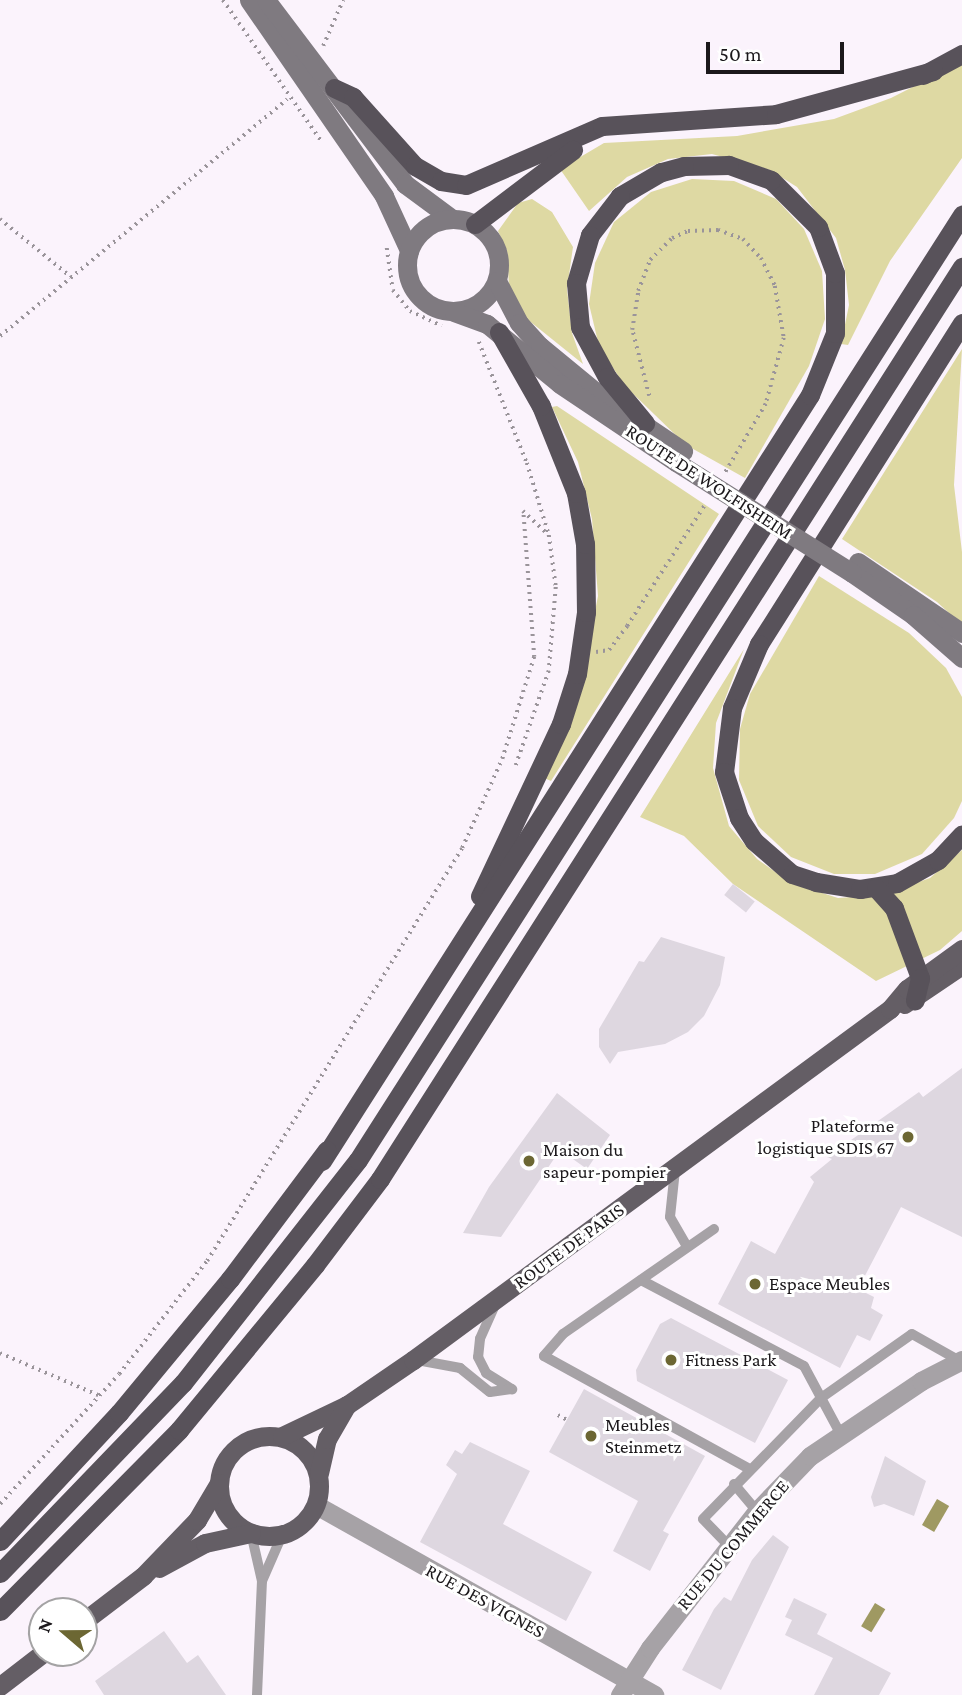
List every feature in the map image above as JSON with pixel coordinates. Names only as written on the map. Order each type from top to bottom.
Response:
[{"type":"highway","points":[[475,224],[549,164],[603,137],[777,125],[851,105],[933,71],[962,54]]},
{"type":"highway","points":[[334,88],[353,97],[415,166],[441,181],[466,185],[602,126],[776,114],[933,71]]},
{"type":"highway","points":[[0,1541],[119,1413],[322,1161],[810,395],[835,333],[835,273],[818,227],[771,180],[729,165],[708,164],[661,172],[620,196],[590,234],[576,283],[580,327],[607,377],[645,423]]},
{"type":"highway","points":[[0,1573],[183,1383],[358,1160],[962,215]]},
{"type":"highway","points":[[0,1611],[179,1430],[315,1265],[380,1179],[962,267]]},
{"type":"highway","points":[[962,323],[759,644],[741,680],[726,730],[724,772],[729,793],[754,841],[792,874],[838,887],[876,888],[897,883],[938,860],[962,834]]},
{"type":"highway","points":[[322,1161],[366,1077],[502,853],[561,724],[582,650],[587,577],[576,493],[550,425],[499,332]]},
{"type":"highway","points":[[876,888],[894,908],[920,978],[915,1000]]},
{"type":"main road","points":[[249,0],[384,196],[409,250]]},
{"type":"main road","points":[[266,0],[405,184],[451,218],[475,224],[494,242],[498,254],[497,281],[480,303],[454,320],[415,292],[407,264],[409,250],[426,227],[451,218]]},
{"type":"main road","name":"ROUTE DE WOLFISHEIM","points":[[497,281],[519,323],[540,346],[597,393],[645,423],[680,457]]},
{"type":"main road","name":"ROUTE DE WOLFISHEIM","points":[[454,320],[499,332],[559,384],[962,633]]},
{"type":"main road","name":"ROUTE DE WOLFISHEIM","points":[[855,568],[962,658]]},
{"type":"main road","name":"ROUTE DE PARIS","points":[[282,1436],[347,1405],[413,1360],[890,1009],[920,978],[962,950]]},
{"type":"main road","name":"ROUTE DE PARIS","points":[[890,1009],[915,1000],[962,965]]},
{"type":"main road","name":"ROUTE DE PARIS","points":[[319,1473],[327,1439],[347,1405]]},
{"type":"main road","points":[[98,1610],[142,1576],[197,1520],[219,1483],[230,1453],[242,1443],[257,1436],[282,1436],[302,1447],[319,1473],[316,1505],[302,1524],[282,1535],[251,1533],[205,1543],[142,1576]]},
{"type":"main road","points":[[219,1483],[226,1513],[251,1533]]},
{"type":"main road","points":[[0,1686],[28,1665]]},
{"type":"street","name":"RUE DU COMMERCE","points":[[624,1688],[757,1511],[810,1456],[921,1381],[961,1361]]},
{"type":"street","name":"RUE DES VIGNES","points":[[316,1505],[624,1688],[654,1695]]},
{"type":"lane","points":[[675,1167],[670,1217],[687,1247]]},
{"type":"lane","points":[[714,1229],[563,1334],[544,1356],[748,1468]]},
{"type":"lane","points":[[641,1280],[804,1366],[841,1435]]},
{"type":"lane","points":[[413,1360],[460,1368],[490,1392],[512,1390],[486,1373],[478,1357],[482,1332],[498,1298]]},
{"type":"lane","points":[[729,1546],[703,1520],[748,1468],[821,1398],[912,1334],[961,1361]]},
{"type":"lane","points":[[734,1484],[757,1511]]},
{"type":"lane","points":[[251,1533],[262,1581],[257,1695]]},
{"type":"lane","points":[[262,1581],[282,1535]]},
{"type":"path","points":[[223,0],[288,98],[330,152]]},
{"type":"path","points":[[0,336],[288,98]]},
{"type":"path","points":[[0,219],[71,277]]},
{"type":"path","points":[[652,402],[632,330],[638,292],[650,260],[672,238],[688,231],[718,230],[743,239],[761,258],[775,286],[784,338],[766,404],[724,475]]},
{"type":"path","points":[[386,238],[393,289],[410,311],[429,323],[454,320]]},
{"type":"path","points":[[477,337],[527,463],[549,535],[556,587],[554,645],[516,765]]},
{"type":"path","points":[[554,645],[582,650],[608,650],[709,498]]},
{"type":"path","points":[[0,1504],[98,1395],[207,1261],[461,848],[502,759],[534,657],[523,511],[549,535]]},
{"type":"path","points":[[0,1353],[98,1395]]},
{"type":"path","points":[[558,1415],[567,1420]]},
{"type":"shaded area","points":[[962,62],[962,158],[890,261],[848,345],[841,344],[849,305],[845,270],[836,238],[797,187],[770,170],[712,154],[668,159],[627,177],[589,211],[560,169],[604,143],[737,136],[834,119],[891,98]]},
{"type":"shaded area","points":[[692,179],[734,181],[776,199],[804,229],[822,271],[825,319],[809,366],[745,478],[686,445],[624,385],[599,346],[589,304],[595,263],[614,222],[651,192]]},
{"type":"shaded area","points":[[532,199],[552,212],[573,247],[567,289],[572,333],[583,364],[527,319],[509,287],[507,251],[498,231],[518,203]]},
{"type":"shaded area","points":[[962,349],[954,485],[962,552],[962,625],[937,602],[842,539]]},
{"type":"shaded area","points":[[557,406],[719,514],[551,781],[544,778],[581,682],[598,596],[592,519],[578,462],[552,407]]},
{"type":"shaded area","points":[[819,576],[909,633],[946,668],[962,697],[962,801],[954,818],[922,854],[875,874],[834,874],[791,857],[758,826],[739,780],[740,729],[750,694]]},
{"type":"shaded area","points":[[744,649],[716,723],[713,768],[729,826],[757,859],[791,883],[838,898],[882,895],[930,878],[962,850],[962,931],[940,950],[876,981],[733,884],[684,836],[640,817]]},
{"type":"shaded area","points":[[937,1499],[949,1506],[934,1532],[922,1525]]},
{"type":"shaded area","points":[[875,1603],[885,1609],[871,1632],[861,1626]]},
{"type":"building","points":[[733,884],[755,902],[746,913],[724,895]]},
{"type":"building","points":[[661,937],[725,957],[720,985],[704,1016],[688,1032],[665,1044],[618,1052],[610,1064],[599,1047],[599,1029],[639,961],[644,962]]},
{"type":"building","points":[[962,1068],[962,1237],[901,1207],[858,1289],[874,1297],[871,1308],[883,1315],[870,1341],[857,1335],[840,1368],[718,1304],[751,1241],[775,1254],[814,1182],[810,1177],[832,1159],[827,1157],[919,1092],[923,1097]]},
{"type":"building","name":"Maison du sapeur-pompier","points":[[557,1093],[610,1135],[587,1169],[560,1150],[501,1237],[463,1233],[489,1187]]},
{"type":"building","points":[[671,1318],[788,1380],[755,1443],[637,1381],[636,1370],[660,1324]]},
{"type":"building","points":[[584,1389],[705,1456],[663,1531],[669,1534],[650,1571],[613,1551],[638,1501],[549,1452]]},
{"type":"building","points":[[470,1442],[530,1471],[503,1524],[592,1572],[566,1621],[420,1542],[457,1474],[446,1465],[455,1450],[462,1454]]},
{"type":"building","points":[[885,1456],[926,1481],[914,1516],[884,1504],[874,1507],[871,1497]]},
{"type":"building","points":[[773,1535],[789,1547],[721,1690],[682,1670],[714,1609],[724,1597],[731,1601],[752,1560]]},
{"type":"building","points":[[794,1598],[827,1614],[817,1634],[891,1673],[879,1695],[814,1695],[833,1658],[785,1635],[792,1620],[785,1617]]},
{"type":"building","points":[[164,1631],[187,1663],[198,1655],[226,1695],[104,1695],[95,1681]]},
{"type":"place","name":"Plateforme logistique SDIS 67","points":[[908,1137]]},
{"type":"place","name":"Maison du sapeur-pompier","points":[[529,1161]]},
{"type":"place","name":"Espace Meubles","points":[[755,1284]]},
{"type":"place","name":"Fitness Park","points":[[671,1360]]},
{"type":"place","name":"Meubles Steinmetz","points":[[591,1436]]}]
